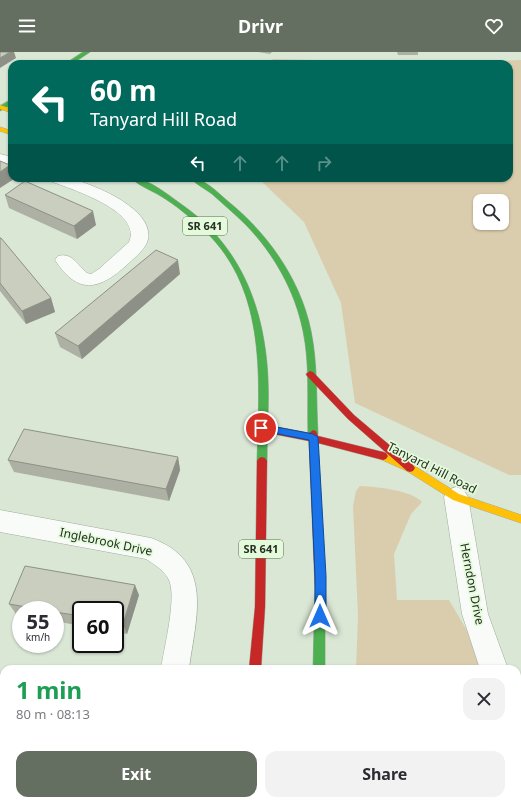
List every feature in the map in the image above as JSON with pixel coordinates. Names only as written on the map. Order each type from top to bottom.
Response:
[{"type":"main road","points":[[74,60],[86,52]]},
{"type":"main road","name":"SR 641","points":[[141,182],[173,199],[194,215],[220,244],[242,277],[251,298],[260,338],[263,365],[261,428],[260,607],[255,665]]},
{"type":"main road","name":"SR 641","points":[[199,182],[223,198],[242,216],[265,243],[282,267],[304,319],[307,331],[310,374],[320,576],[320,665]]},
{"type":"main road","points":[[310,374],[352,418],[410,468]]},
{"type":"main road","name":"Tanyard Hill Road","points":[[261,428],[313,437],[375,453],[410,468],[456,496],[492,511],[521,519]]},
{"type":"street","points":[[64,260],[80,277],[87,280],[101,276],[109,272],[135,246],[139,239],[140,230],[138,222],[113,202],[94,192],[67,182]]},
{"type":"street","name":"Herndon Drive","points":[[456,496],[475,614],[493,665]]},
{"type":"street","name":"Inglebrook Drive","points":[[0,521],[151,549],[166,557],[179,572],[185,587],[186,601],[176,665]]},
{"type":"shaded area","points":[[272,59],[317,60],[273,60]]},
{"type":"shaded area","points":[[513,60],[521,60],[521,475],[509,475],[355,403],[341,303],[304,222],[262,182],[513,182]]},
{"type":"shaded area","points":[[360,486],[384,488],[402,492],[417,498],[422,502],[411,514],[394,554],[397,600],[449,600],[476,646],[483,665],[356,665],[358,616],[353,506],[356,491]]},
{"type":"building","points":[[0,52],[10,52],[0,58]]},
{"type":"building","points":[[0,161],[8,164],[8,166],[0,172]]},
{"type":"building","points":[[24,182],[27,182],[93,211],[74,226],[5,195]]},
{"type":"building","points":[[0,238],[51,298],[22,311],[0,283]]},
{"type":"building","points":[[156,250],[178,260],[78,346],[55,333]]},
{"type":"building","points":[[24,429],[178,457],[166,489],[8,460]]},
{"type":"building","points":[[25,566],[135,585],[124,621],[124,601],[72,601],[72,615],[64,613],[64,601],[12,601],[12,605],[9,604]]},
{"type":"traffic: fast","points":[[74,60],[87,52]]},
{"type":"traffic: fast","points":[[0,109],[8,104]]},
{"type":"traffic: fast","points":[[141,182],[163,194],[188,212],[209,231],[227,252],[241,275],[251,302],[259,331],[263,364],[264,400],[262,461]]},
{"type":"traffic: fast","points":[[199,182],[213,192],[249,225],[280,263],[292,285],[301,307],[309,344],[313,434]]},
{"type":"traffic: fast","points":[[319,665],[320,589]]},
{"type":"traffic: slow","points":[[0,107],[8,110]]},
{"type":"traffic: slow","points":[[0,129],[8,132]]},
{"type":"traffic: slow","points":[[383,456],[410,468],[456,497],[521,519]]},
{"type":"traffic: jam","points":[[310,374],[351,417],[410,468]]},
{"type":"traffic: jam","points":[[261,428],[297,434],[383,456]]},
{"type":"traffic: jam","points":[[313,434],[320,589]]},
{"type":"traffic: jam","points":[[255,665],[260,607],[262,461]]},
{"type":"route","points":[[261,428],[313,437],[320,576],[320,616]]}]
